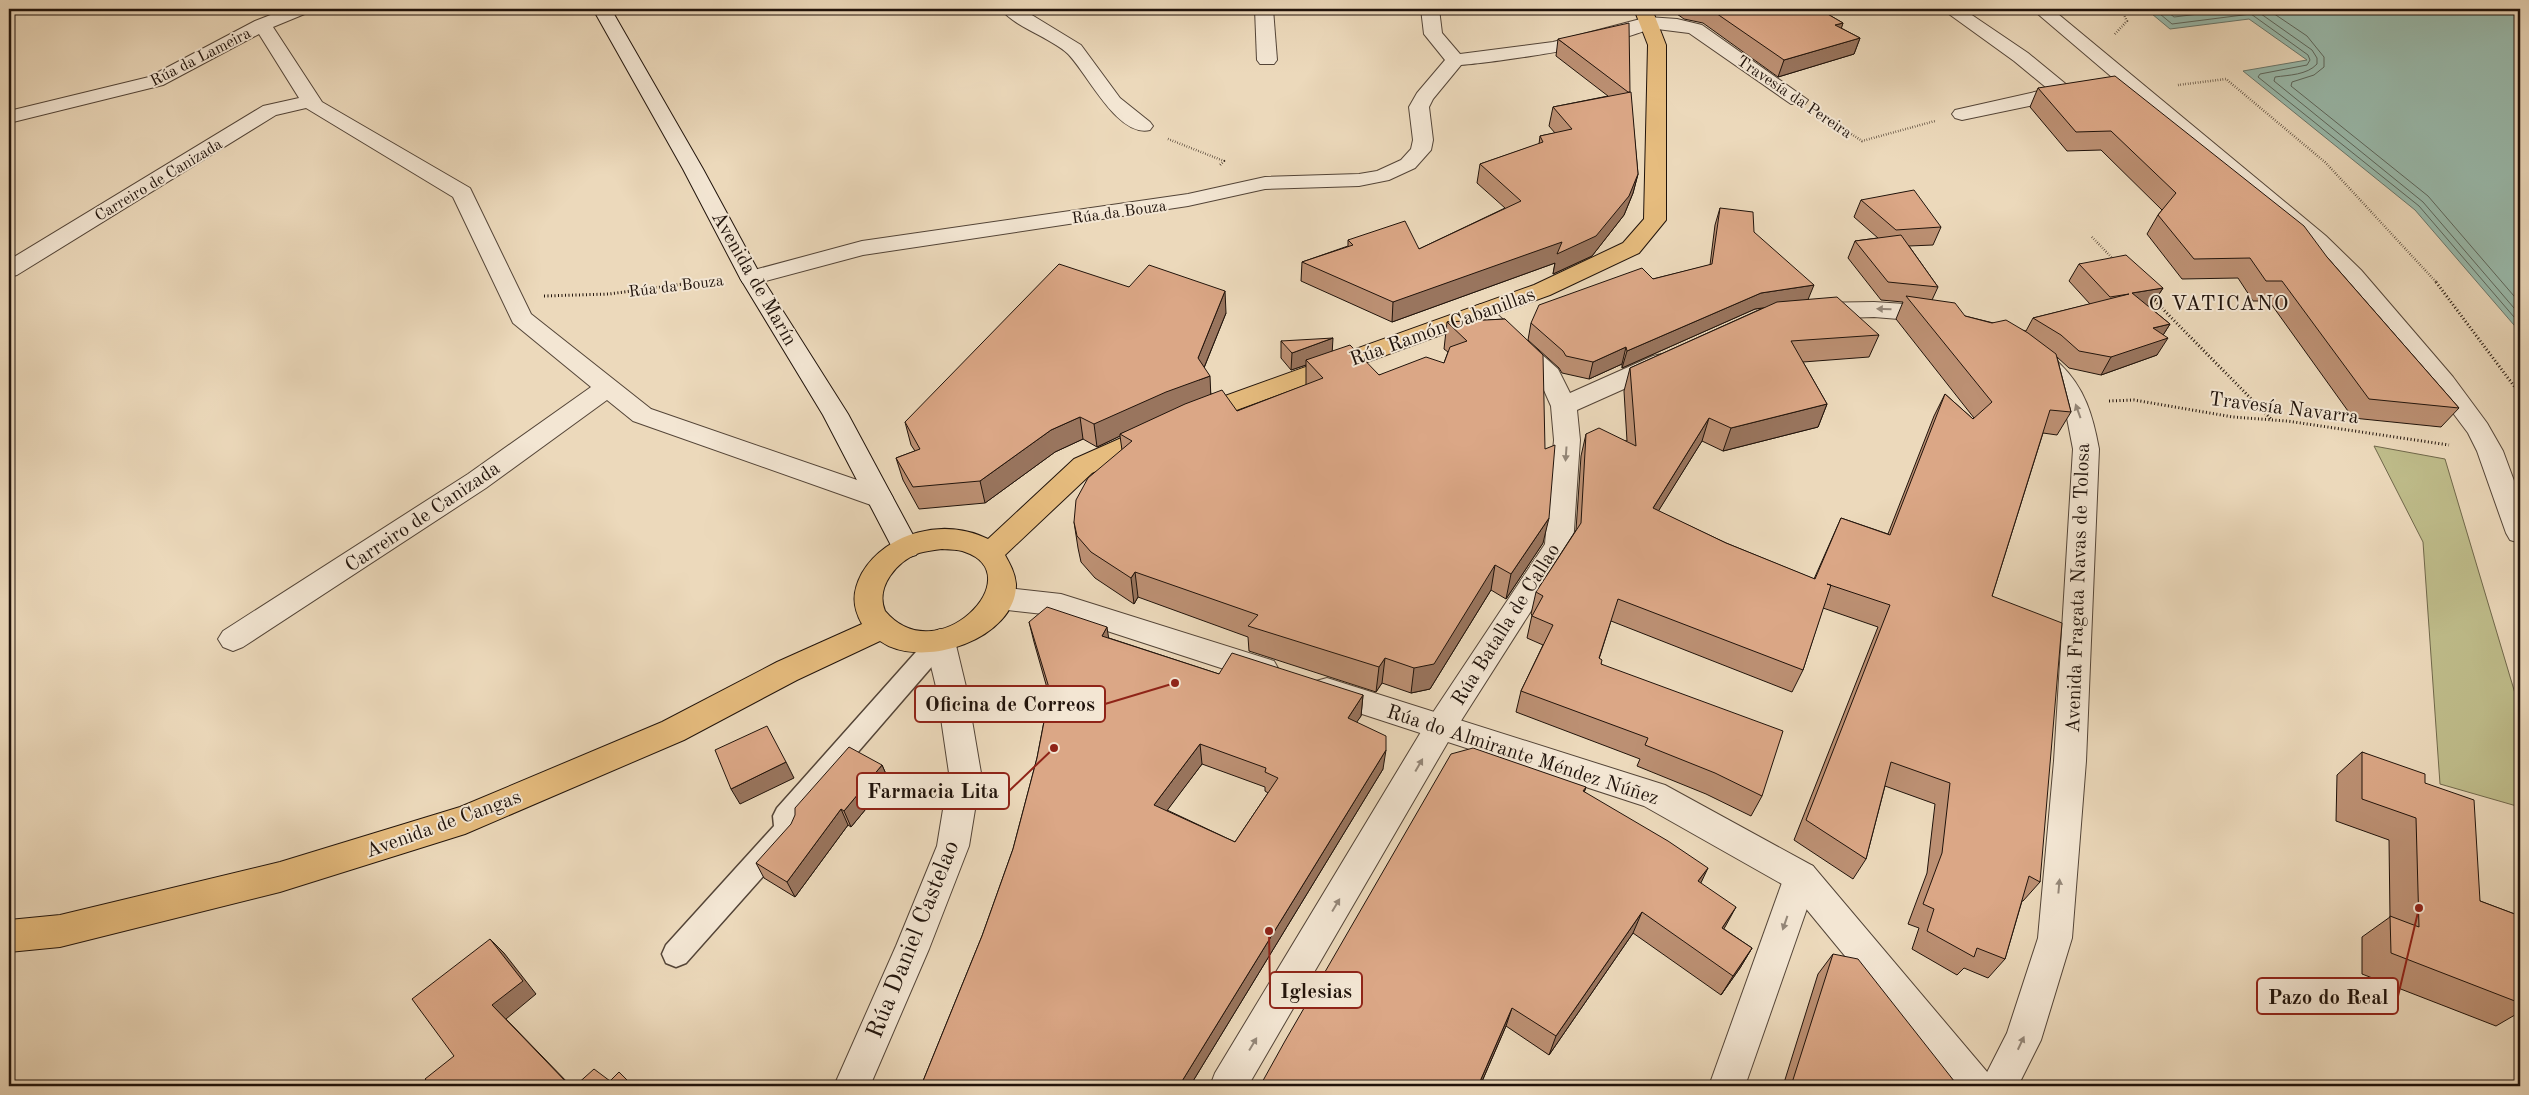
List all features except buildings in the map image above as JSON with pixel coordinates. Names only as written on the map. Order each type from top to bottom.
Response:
[{"type":"main road","name":"Rúa Ramón Cabanillas","points":[[989,554],[1083,466],[1177,422],[1542,290],[1632,248],[1654,220],[1657,45],[1646,16]]},
{"type":"main road","points":[[960,540],[976,545],[989,554],[998,566],[1002,581],[999,598],[991,612],[977,625],[959,635],[940,641],[918,642],[897,638],[881,628],[871,615],[867,601],[869,585],[877,571],[890,558],[906,548],[924,541],[960,540]]},
{"type":"main road","name":"Avenida de Cangas","points":[[9,936],[60,931],[280,878],[465,820],[673,731],[787,670],[881,628]]},
{"type":"street","name":"Rúa da Lameira","points":[[9,117],[156,81],[262,25],[297,9]]},
{"type":"street","name":"Avenida de Marín","points":[[602,9],[693,169],[751,278],[835,414],[906,548]]},
{"type":"street","points":[[1010,9],[1074,49],[1113,102],[1143,126]]},
{"type":"street","points":[[1264,9],[1267,60]]},
{"type":"street","points":[[1430,9],[1433,34],[1455,60],[1492,58],[1534,52],[1646,16]]},
{"type":"street","points":[[1951,9],[2020,58],[2063,92]]},
{"type":"street","points":[[2041,9],[2318,241],[2353,275],[2444,383],[2478,429],[2490,451],[2520,533]]},
{"type":"street","name":"Travesía da Pereira","points":[[1646,16],[1695,29],[1798,100]]},
{"type":"street","points":[[262,25],[313,101],[314,106],[462,193],[521,318],[642,415],[880,498]]},
{"type":"street","name":"Rúa da Bouza","points":[[751,278],[862,248],[1188,200],[1265,182],[1359,180],[1399,170],[1408,164],[1421,150],[1419,107],[1424,97],[1455,60]]},
{"type":"street","points":[[1962,114],[2063,92],[2127,81]]},
{"type":"street","name":"Carreiro de Canizada","points":[[9,270],[270,110],[313,101]]},
{"type":"street","points":[[1783,314],[1871,308],[1911,310],[1956,318]]},
{"type":"street","name":"Rúa Batalla de Callao","points":[[1228,1086],[1441,726],[1559,545],[1567,440],[1564,406],[1549,375],[1481,312]]},
{"type":"street","name":"Avenida Fragata Navas de Tolosa","points":[[1998,1086],[2023,1040],[2055,938],[2070,761],[2086,449],[2081,419],[2067,385],[2057,373],[2026,348],[2009,339]]},
{"type":"street","points":[[1564,406],[1685,352]]},
{"type":"street","name":"Carreiro de Canizada","points":[[234,639],[477,481],[607,387]]},
{"type":"street","name":"Rúa do Almirante Méndez Núñez","points":[[999,598],[1061,605],[1654,795],[1801,878],[1975,1086]]},
{"type":"street","name":"Rúa Daniel Castelao","points":[[852,1086],[912,950],[953,846],[965,773],[952,691],[940,641]]},
{"type":"street","points":[[1727,1086],[1801,878]]},
{"type":"lane","points":[[676,954],[788,830],[786,816],[940,641]]},
{"type":"path","points":[[2109,38],[2128,21],[2121,9]]},
{"type":"path","points":[[2169,86],[2226,79],[2326,163],[2430,273],[2520,394]]},
{"type":"path","name":"Travesía da Pereira","points":[[1798,100],[1862,141],[1962,114]]},
{"type":"path","points":[[1143,126],[1179,145],[1224,161],[1188,200]]},
{"type":"path","points":[[2092,237],[2120,265]]},
{"type":"path","name":"Rúa da Bouza","points":[[511,298],[609,294],[709,279],[751,278]]},
{"type":"path","points":[[2148,293],[2273,420]]},
{"type":"path","name":"Travesía Navarra","points":[[2073,398],[2101,401],[2134,400],[2233,417],[2273,420],[2490,451]]},
{"type":"shaded area","points":[[2374,446],[2445,459],[2520,710],[2520,807],[2440,784],[2423,542]]},
{"type":"water","points":[[2146,9],[2520,9],[2520,332],[2415,210],[2243,71],[2307,60],[2249,19],[2170,29]]},
{"type":"place","name":"Oficina de Correos","points":[[1175,683]]},
{"type":"place","name":"Farmacia Lita","points":[[1054,748]]},
{"type":"place","name":"Pazo do Real","points":[[2419,908]]},
{"type":"place","name":"Iglesias","points":[[1269,931]]},
{"type":"district","name":"O VATICANO","points":[[2219,303]]}]
